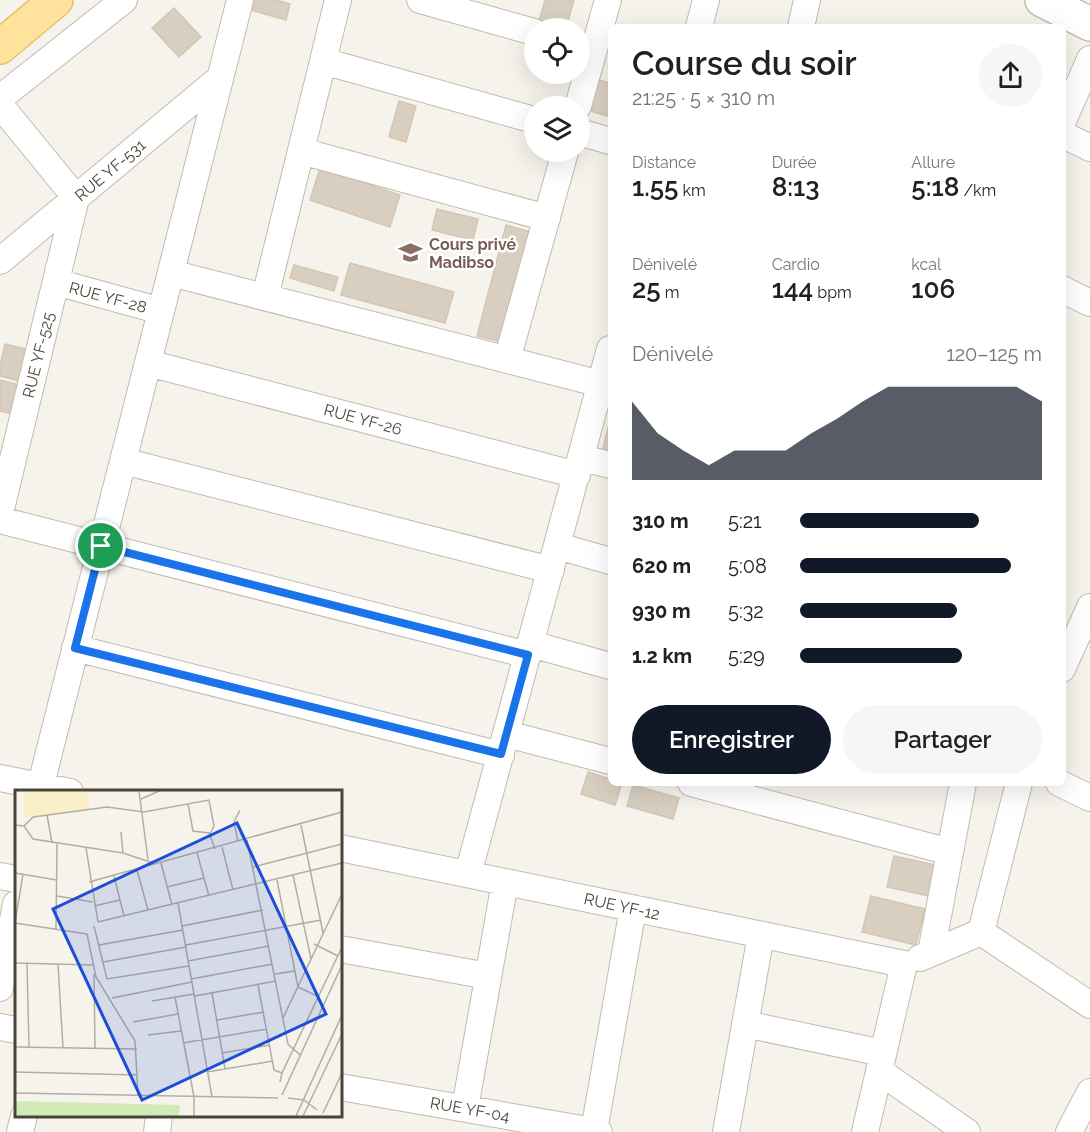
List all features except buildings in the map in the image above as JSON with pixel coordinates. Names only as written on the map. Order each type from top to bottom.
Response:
[{"type":"main road","points":[[0,47],[56,0]]},
{"type":"street","points":[[0,98],[124,0]]},
{"type":"street","points":[[39,788],[240,0]]},
{"type":"street","points":[[265,297],[338,0]]},
{"type":"street","points":[[420,0],[524,29]]},
{"type":"street","points":[[590,38],[608,0]]},
{"type":"street","points":[[700,24],[706,0]]},
{"type":"street","points":[[802,24],[807,0]]},
{"type":"street","points":[[1042,0],[1090,24]]},
{"type":"street","points":[[1066,114],[1090,59]]},
{"type":"street","points":[[323,61],[524,117]]},
{"type":"street","name":"RUE YF-531","points":[[0,261],[220,78]]},
{"type":"street","points":[[0,105],[76,198]]},
{"type":"street","points":[[590,135],[608,140]]},
{"type":"street","points":[[1066,136],[1090,148]]},
{"type":"street","points":[[301,151],[547,218]]},
{"type":"street","points":[[507,360],[562,162]]},
{"type":"street","name":"RUE YF-525","points":[[0,513],[76,198]]},
{"type":"street","points":[[171,273],[507,360],[603,394]]},
{"type":"street","name":"RUE YF-28","points":[[56,282],[161,311]]},
{"type":"street","points":[[1066,292],[1090,303]]},
{"type":"street","points":[[468,874],[554,558],[603,394],[608,362]]},
{"type":"street","name":"RUE YF-26","points":[[148,363],[580,466],[608,465]]},
{"type":"street","points":[[123,461],[554,558],[608,561]]},
{"type":"street","points":[[0,520],[530,650],[608,666]]},
{"type":"street","points":[[1066,660],[1090,607]]},
{"type":"street","points":[[75,648],[504,744],[608,761]]},
{"type":"street","points":[[0,778],[54,790]]},
{"type":"street","points":[[702,786],[950,852]]},
{"type":"street","points":[[931,953],[962,786]]},
{"type":"street","points":[[981,932],[1018,786]]},
{"type":"street","points":[[1065,786],[1090,798]]},
{"type":"street","name":"RUE YF-12","points":[[342,848],[904,964]]},
{"type":"street","points":[[0,876],[15,879]]},
{"type":"street","points":[[485,1118],[488,976],[505,882]]},
{"type":"street","points":[[596,1132],[633,908]]},
{"type":"street","points":[[0,988],[15,909]]},
{"type":"street","points":[[865,1132],[904,964],[981,932]]},
{"type":"street","points":[[981,932],[1090,1005]]},
{"type":"street","points":[[726,1132],[761,935]]},
{"type":"street","points":[[342,949],[488,976]]},
{"type":"street","points":[[745,1024],[881,1062],[967,1132]]},
{"type":"street","points":[[0,1028],[15,1030]]},
{"type":"street","name":"RUE YF-04","points":[[342,1087],[485,1118],[596,1132]]},
{"type":"street","points":[[1069,1132],[1090,1092]]},
{"type":"street","points":[[20,1132],[24,1117]]},
{"type":"street","points":[[157,1132],[159,1117]]},
{"type":"place","name":"Cours privé Madibso","points":[[411,253]]},
{"type":"route","points":[[101,546],[528,655],[501,754],[75,648],[101,546]]}]
